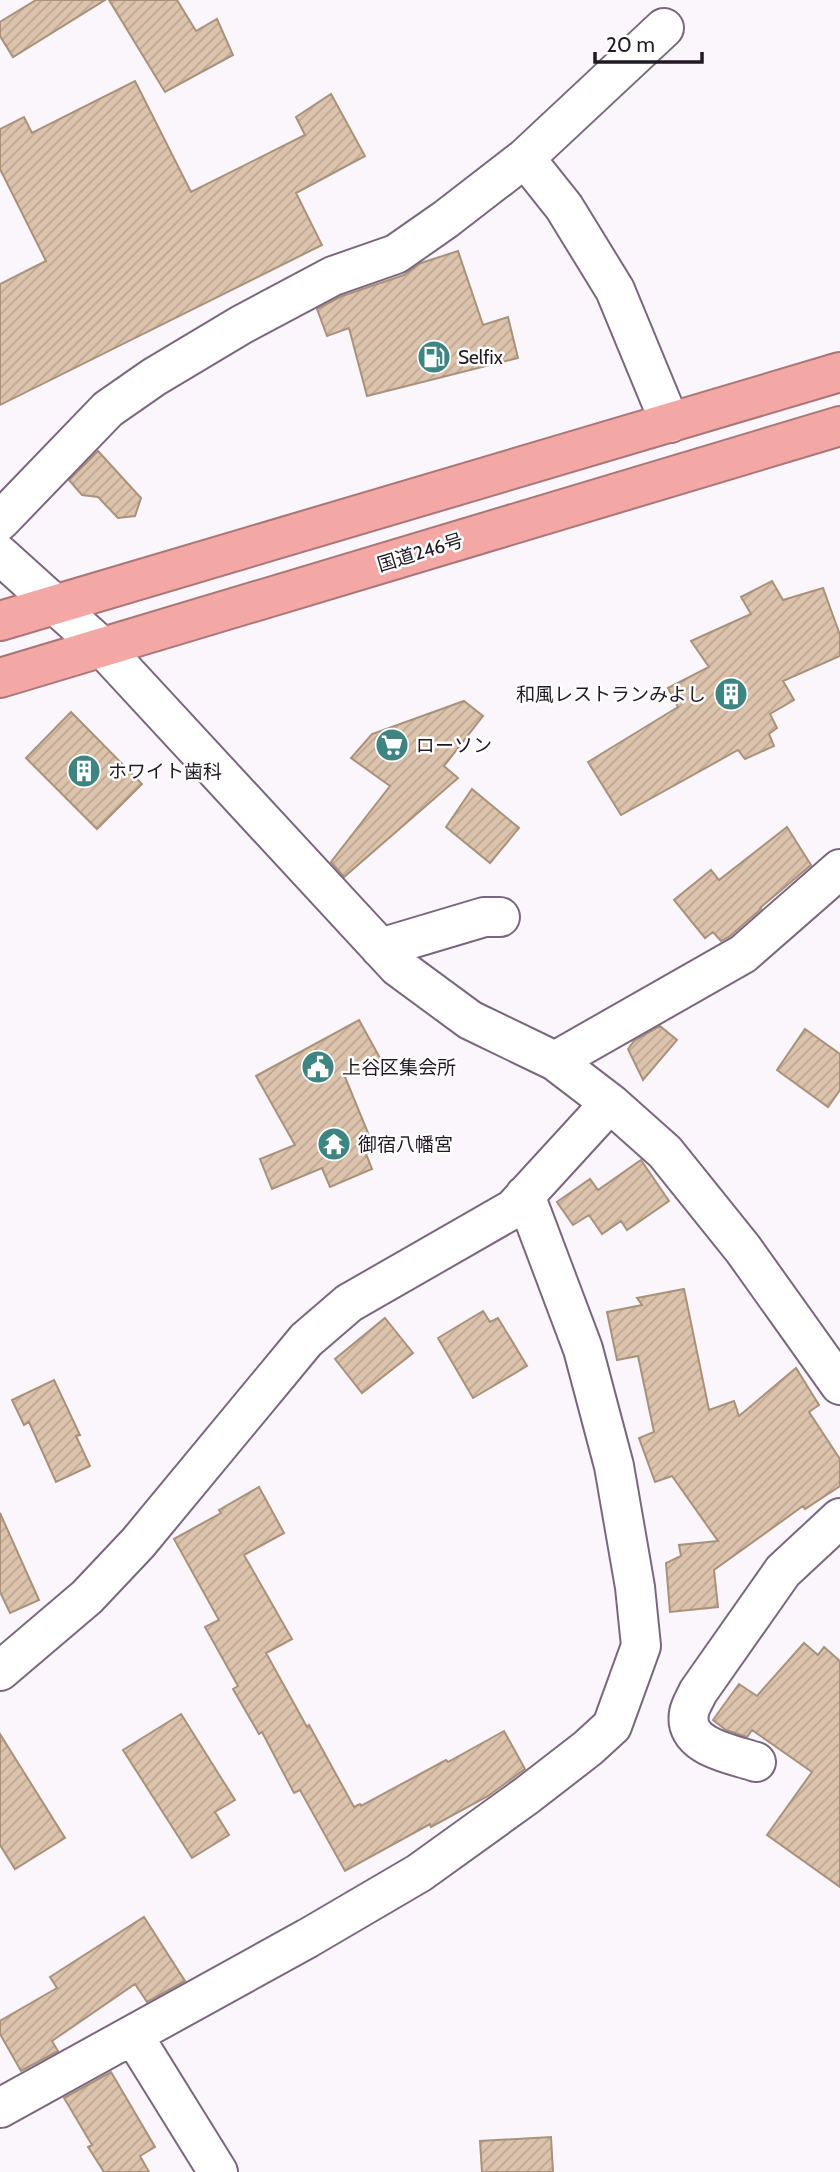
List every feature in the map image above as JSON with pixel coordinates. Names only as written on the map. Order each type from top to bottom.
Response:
[{"type":"highway","points":[[0,621],[840,372]]},
{"type":"highway","name":"国道246号","points":[[0,678],[840,426]]},
{"type":"street","points":[[0,521],[108,409],[154,377],[241,325],[333,276],[396,254],[525,158],[664,28]]},
{"type":"street","points":[[525,158],[564,207],[615,290],[670,423]]},
{"type":"street","points":[[0,555],[103,648],[398,967],[470,1020],[555,1061],[610,1103],[665,1152],[743,1249],[840,1385]]},
{"type":"street","points":[[555,1061],[743,954],[840,869]]},
{"type":"street","points":[[380,948],[484,917],[499,917]]},
{"type":"street","points":[[0,1671],[87,1597],[138,1543],[306,1340],[349,1303],[513,1209],[610,1103]]},
{"type":"street","points":[[0,2108],[308,1938],[419,1873],[526,1796],[612,1727],[641,1646],[635,1587],[614,1466],[583,1349],[525,1195]]},
{"type":"street","points":[[756,1762],[699,1742],[690,1730],[689,1713],[698,1692],[783,1571],[840,1518]]},
{"type":"street","points":[[133,2035],[218,2172]]},
{"type":"building","points":[[36,0],[105,0],[13,57],[0,36],[0,22]]},
{"type":"building","points":[[109,0],[177,0],[196,31],[217,19],[233,55],[165,92]]},
{"type":"building","points":[[135,81],[191,192],[305,135],[296,117],[331,94],[365,156],[296,193],[322,245],[0,405],[0,284],[46,261],[0,169],[0,129],[24,117],[32,133]]},
{"type":"building","points":[[458,251],[483,325],[508,317],[518,358],[367,396],[349,328],[327,336],[317,309],[342,296],[404,275],[421,263]]},
{"type":"building","points":[[98,451],[141,498],[135,516],[118,518],[98,497],[82,495],[69,480]]},
{"type":"building","name":"和風レストランみよし","points":[[772,581],[783,600],[823,588],[840,635],[840,656],[783,681],[794,700],[770,714],[777,728],[769,734],[774,746],[745,759],[738,750],[621,815],[588,762],[678,707],[668,688],[709,667],[691,641],[751,614],[741,597]]},
{"type":"building","points":[[464,701],[483,716],[444,766],[458,778],[344,877],[331,862],[390,786],[351,758],[372,734]]},
{"type":"building","name":"ホワイト歯科","points":[[71,712],[142,784],[97,829],[26,758]]},
{"type":"building","points":[[472,789],[519,828],[490,863],[446,827]]},
{"type":"building","points":[[787,827],[811,865],[730,936],[721,941],[713,932],[705,938],[674,900],[711,870],[719,880]]},
{"type":"building","points":[[359,1020],[380,1058],[345,1077],[375,1150],[366,1154],[372,1169],[330,1187],[322,1168],[272,1189],[260,1159],[295,1145],[256,1076]]},
{"type":"building","points":[[660,1026],[677,1040],[643,1080],[628,1049],[634,1041]]},
{"type":"building","points":[[805,1029],[840,1054],[840,1090],[828,1107],[777,1070]]},
{"type":"building","points":[[641,1160],[669,1201],[627,1230],[621,1221],[602,1234],[589,1215],[573,1225],[557,1202],[590,1179],[598,1190]]},
{"type":"building","points":[[684,1289],[709,1410],[734,1401],[739,1416],[796,1368],[819,1405],[809,1412],[840,1459],[840,1486],[805,1509],[803,1506],[714,1570],[718,1607],[670,1612],[666,1563],[681,1556],[679,1545],[718,1541],[672,1476],[655,1482],[639,1438],[654,1432],[638,1356],[617,1360],[607,1312],[642,1305],[637,1298]]},
{"type":"building","points":[[483,1311],[490,1322],[498,1318],[527,1366],[473,1398],[438,1338]]},
{"type":"building","points":[[385,1318],[413,1353],[362,1393],[335,1359]]},
{"type":"building","points":[[54,1380],[80,1435],[76,1436],[90,1466],[56,1482],[29,1422],[24,1425],[12,1400]]},
{"type":"building","points":[[259,1487],[284,1533],[244,1555],[292,1639],[266,1653],[354,1807],[360,1804],[361,1806],[446,1760],[448,1762],[504,1731],[525,1769],[488,1796],[431,1827],[430,1824],[345,1871],[300,1790],[294,1793],[262,1732],[259,1734],[233,1689],[238,1686],[205,1627],[219,1620],[174,1539],[221,1513],[219,1510]]},
{"type":"building","points":[[0,1513],[39,1600],[10,1613],[0,1592]]},
{"type":"building","points":[[804,1643],[818,1655],[824,1647],[840,1661],[840,1887],[767,1835],[812,1772],[752,1730],[747,1737],[726,1730],[713,1720],[739,1684],[757,1696]]},
{"type":"building","points":[[181,1714],[235,1800],[215,1812],[229,1835],[192,1858],[123,1750]]},
{"type":"building","points":[[0,1734],[65,1838],[15,1869],[0,1845]]},
{"type":"building","points":[[144,1917],[185,1981],[147,2002],[135,1984],[52,2041],[58,2051],[21,2071],[0,2034],[0,2021],[57,1988],[50,1977]]},
{"type":"building","points":[[111,2072],[155,2147],[140,2156],[149,2172],[104,2172],[88,2147],[92,2145],[64,2098]]},
{"type":"building","points":[[551,2137],[553,2172],[482,2172],[480,2141]]},
{"type":"place","name":"Selfix","points":[[434,357]]},
{"type":"place","name":"和風レストランみよし","points":[[731,694]]},
{"type":"place","name":"ローソン","points":[[392,745]]},
{"type":"place","name":"ホワイト歯科","points":[[84,771]]},
{"type":"place","name":"上谷区集会所","points":[[318,1067]]},
{"type":"place","name":"御宿八幡宮","points":[[334,1144]]}]
